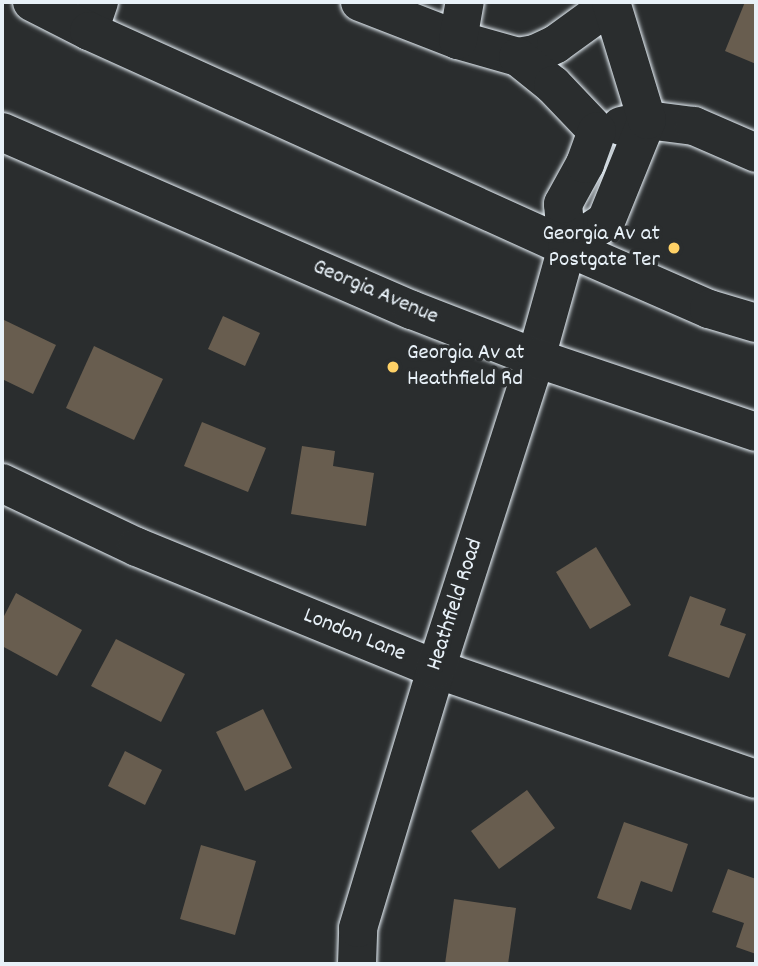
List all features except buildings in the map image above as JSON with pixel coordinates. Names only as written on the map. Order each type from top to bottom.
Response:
[{"type":"street","points":[[32,2],[94,16],[567,247],[709,309],[756,323]]},
{"type":"street","points":[[360,2],[458,40],[518,57],[553,85],[597,131]]},
{"type":"street","points":[[458,40],[465,2]]},
{"type":"street","points":[[518,57],[535,54],[556,44],[611,3],[647,120],[606,221],[567,247]]},
{"type":"street","points":[[597,131],[647,120],[694,127],[756,153]]},
{"type":"street","points":[[567,247],[563,204],[585,164],[597,131]]},
{"type":"street","name":"Georgia Avenue","points":[[2,132],[412,310],[536,358],[756,432]]},
{"type":"street","name":"Heathfield Road","points":[[357,964],[358,928],[436,669],[536,358],[567,247]]},
{"type":"street","name":"London Lane","points":[[2,483],[137,547],[436,669],[756,779]]},
{"type":"place","name":"Georgia Av at Postgate Ter","points":[[674,248]]},
{"type":"place","name":"Georgia Av at Heathfield Rd","points":[[393,367]]}]
